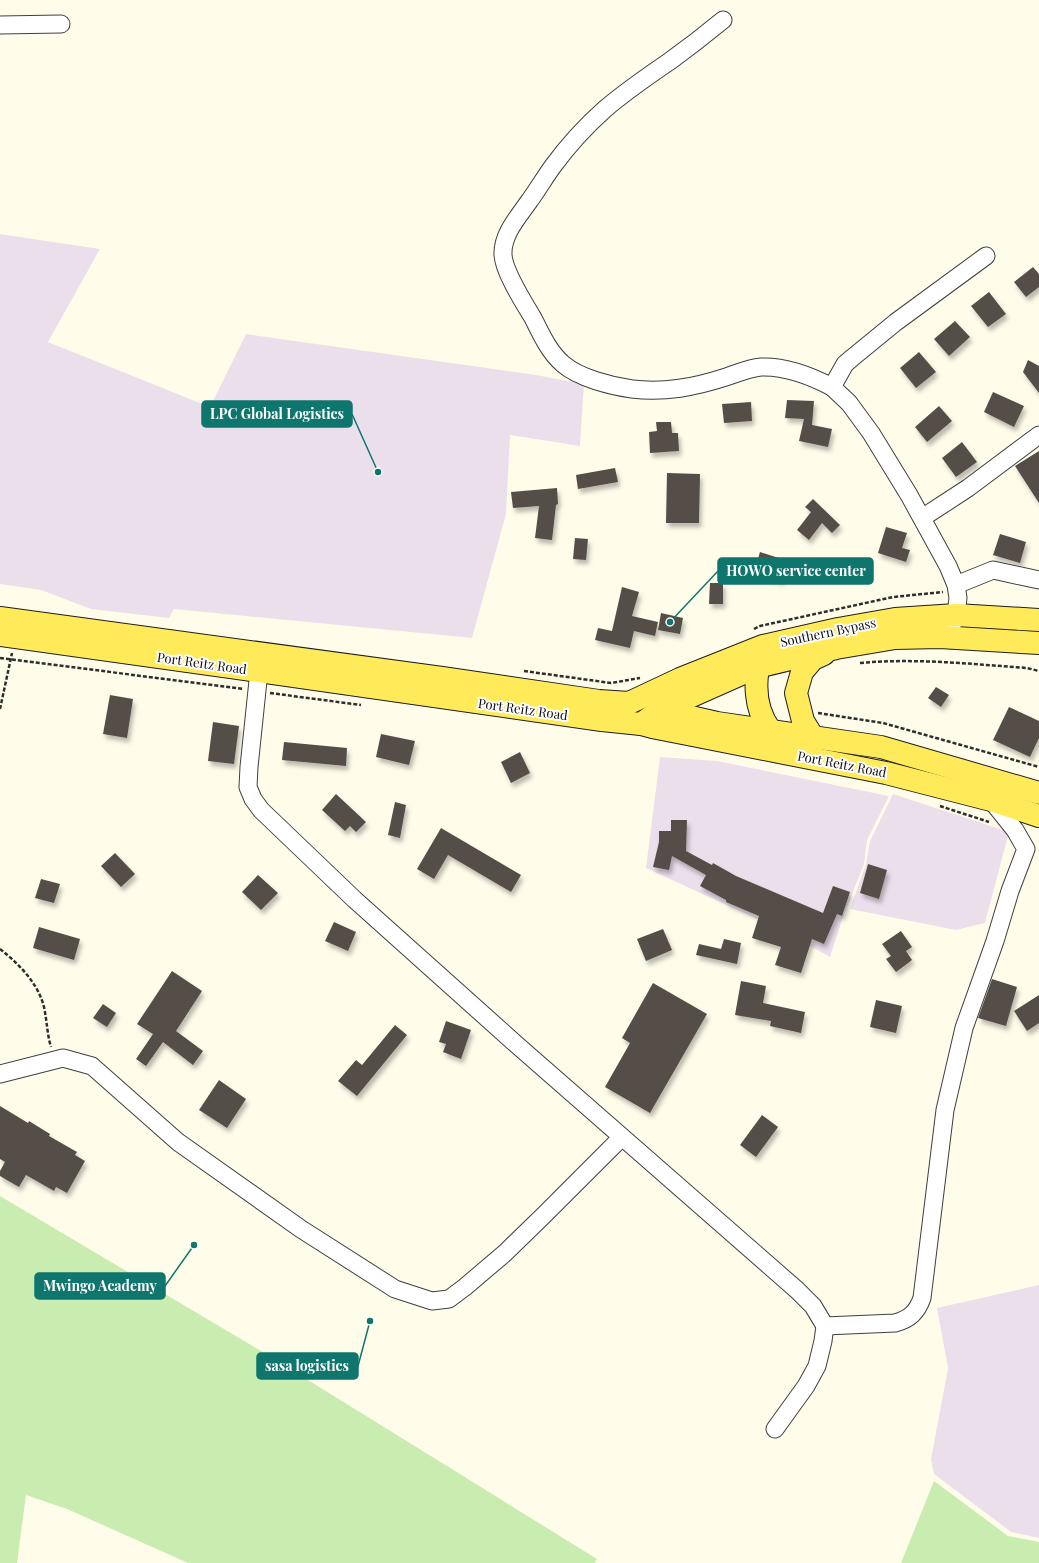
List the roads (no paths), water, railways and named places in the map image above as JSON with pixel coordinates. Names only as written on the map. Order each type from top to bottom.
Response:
[{"type":"main road","name":"Southern Bypass","points":[[629,703],[680,679],[758,638],[838,629],[896,619],[956,615],[1039,620]]},
{"type":"main road","points":[[0,618],[442,678],[599,701],[629,703]]},
{"type":"main road","name":"Port Reitz Road","points":[[8,636],[258,681],[641,724],[886,773],[991,800],[1039,816]]},
{"type":"main road","name":"Southern Bypass","points":[[641,724],[660,710],[757,667],[836,648],[895,638],[940,636],[1039,643]]},
{"type":"main road","points":[[758,638],[756,693],[760,714],[770,730]]},
{"type":"main road","points":[[813,737],[803,721],[797,702],[796,693],[799,681],[802,672],[813,659],[836,648]]},
{"type":"main road","name":"Port Reitz Road","points":[[660,710],[717,723],[881,747],[1039,793]]},
{"type":"street","points":[[723,20],[604,110],[582,132],[554,166],[512,225],[505,241],[503,255],[507,269],[548,345],[564,365],[591,379],[611,385],[653,391],[681,389],[726,377],[745,370],[762,367],[778,368],[800,374],[832,386],[849,403],[871,433],[922,518],[957,588],[958,598],[956,615],[952,626],[940,636]]},
{"type":"street","points":[[0,25],[61,24]]},
{"type":"street","points":[[832,386],[845,364],[852,358],[896,322],[986,256]]},
{"type":"street","points":[[922,518],[968,488],[1039,435]]},
{"type":"street","points":[[957,588],[993,570],[1039,580]]},
{"type":"street","points":[[258,681],[248,787],[253,800],[261,810],[354,899],[622,1138],[797,1290],[812,1306],[824,1326],[823,1341],[817,1366],[806,1386],[775,1429]]},
{"type":"street","name":"Port Reitz Road","points":[[629,703],[660,710]]},
{"type":"street","points":[[824,1326],[895,1323],[906,1320],[919,1308],[922,1298],[945,1110],[951,1081],[964,1028],[995,941],[1010,891],[1026,849],[1015,830],[991,800]]},
{"type":"street","points":[[0,1074],[63,1058],[92,1066],[178,1142],[301,1229],[395,1289],[432,1301],[449,1299],[505,1253],[622,1138]]},
{"type":"place","name":"LPC Global Logistics","points":[[378,472]]},
{"type":"place","name":"HOWO service center","points":[[670,622]]},
{"type":"place","name":"Mwingo Academy","points":[[194,1245]]},
{"type":"place","name":"sasa logistics","points":[[370,1321]]}]
